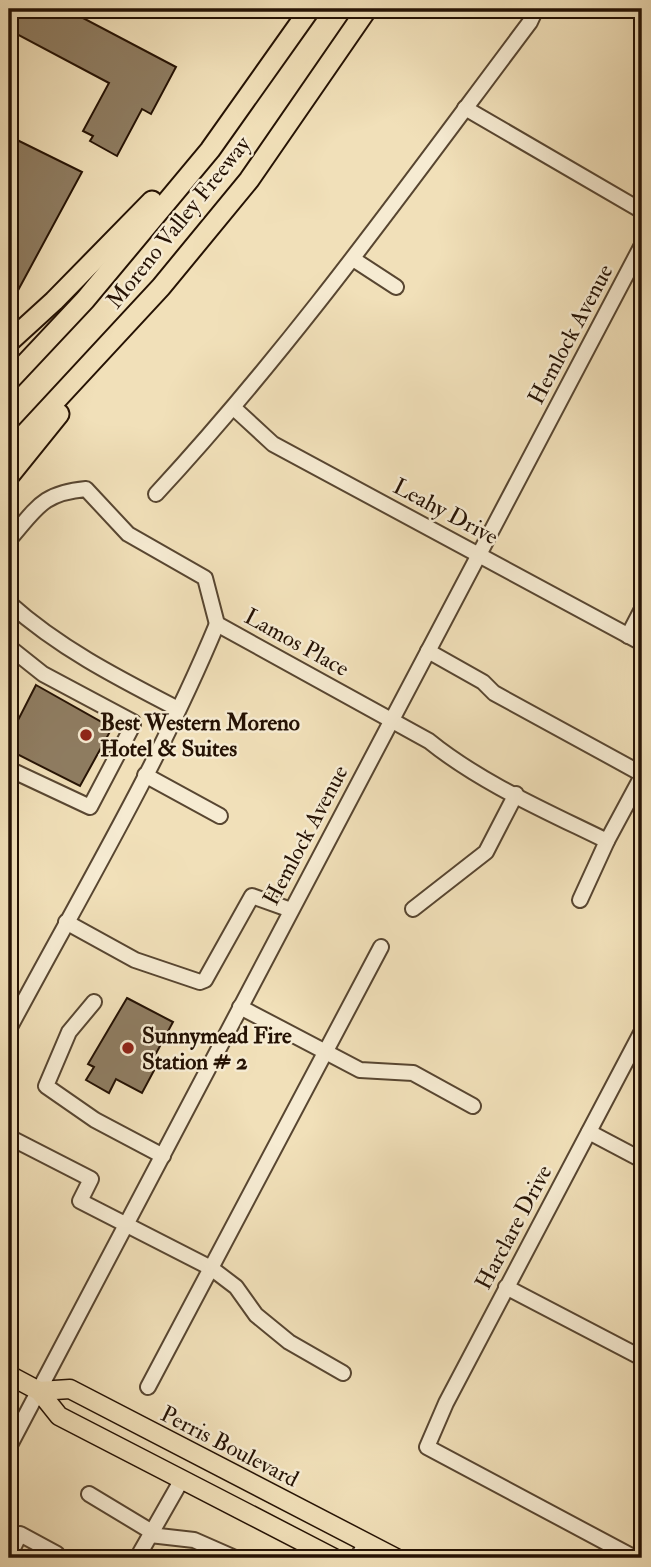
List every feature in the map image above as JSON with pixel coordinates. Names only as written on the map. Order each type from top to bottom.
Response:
[{"type":"highway","name":"Moreno Valley Freeway","points":[[9,381],[85,300],[210,150],[310,9]]},
{"type":"highway","name":"Moreno Valley Freeway","points":[[9,451],[161,287],[248,180],[367,9]]},
{"type":"highway","points":[[9,342],[144,211],[253,89]]},
{"type":"highway","points":[[9,476],[161,287]]},
{"type":"main road","name":"Perris Boulevard","points":[[9,1375],[39,1391],[59,1416],[334,1558]]},
{"type":"main road","name":"Perris Boulevard","points":[[39,1391],[70,1389],[362,1551],[396,1558]]},
{"type":"street","points":[[156,494],[235,409],[353,259],[536,9]]},
{"type":"street","points":[[465,108],[642,211]]},
{"type":"street","name":"Hemlock Avenue","points":[[9,1447],[642,245]]},
{"type":"street","points":[[353,259],[396,288]]},
{"type":"street","name":"Leahy Drive","points":[[235,409],[273,444],[642,643]]},
{"type":"street","name":"Lamos Place","points":[[9,540],[38,506],[59,492],[86,489],[128,534],[205,578],[217,624],[429,741],[459,765],[607,841]]},
{"type":"street","points":[[9,603],[33,624],[88,662],[178,709]]},
{"type":"street","points":[[628,636],[642,609]]},
{"type":"street","points":[[9,1029],[145,775],[217,624]]},
{"type":"street","points":[[9,647],[43,674],[133,722],[133,725],[90,807],[9,769]]},
{"type":"street","points":[[428,651],[483,682],[494,693],[642,775],[580,900]]},
{"type":"street","points":[[145,775],[220,816]]},
{"type":"street","points":[[413,909],[486,852],[516,794]]},
{"type":"street","points":[[66,922],[135,960],[200,982],[205,980],[252,896],[291,911]]},
{"type":"street","points":[[148,1387],[381,947]]},
{"type":"street","points":[[94,1002],[69,1032],[46,1086],[95,1120],[163,1156]]},
{"type":"street","points":[[240,1007],[360,1070],[413,1073],[472,1106]]},
{"type":"street","name":"Harclare Drive","points":[[635,1558],[427,1447],[506,1287],[642,1031]]},
{"type":"street","points":[[589,1132],[642,1160]]},
{"type":"street","points":[[9,1137],[91,1179],[80,1201],[211,1268],[236,1287],[257,1315],[289,1342],[343,1373]]},
{"type":"street","points":[[506,1287],[642,1358]]},
{"type":"street","points":[[149,1558],[140,1553],[181,1481]]},
{"type":"street","points":[[89,1494],[151,1534],[194,1540],[235,1558]]},
{"type":"street","points":[[9,1556],[20,1534],[57,1554]]},
{"type":"building","points":[[9,9],[66,9],[176,67],[151,114],[142,109],[117,156],[90,141],[93,136],[83,131],[109,83],[9,30]]},
{"type":"building","points":[[9,136],[82,172],[9,307]]},
{"type":"building","name":"Best Western Moreno Hotel & Suites","points":[[36,685],[112,728],[80,786],[9,750],[9,728],[13,730]]},
{"type":"building","name":"Sunnymead Fire Station # 2","points":[[127,998],[173,1022],[153,1059],[158,1063],[142,1093],[116,1079],[109,1093],[86,1080],[94,1067],[88,1064]]},
{"type":"place","name":"Best Western Moreno Hotel & Suites","points":[[86,735]]},
{"type":"place","name":"Sunnymead Fire Station # 2","points":[[128,1048]]}]
